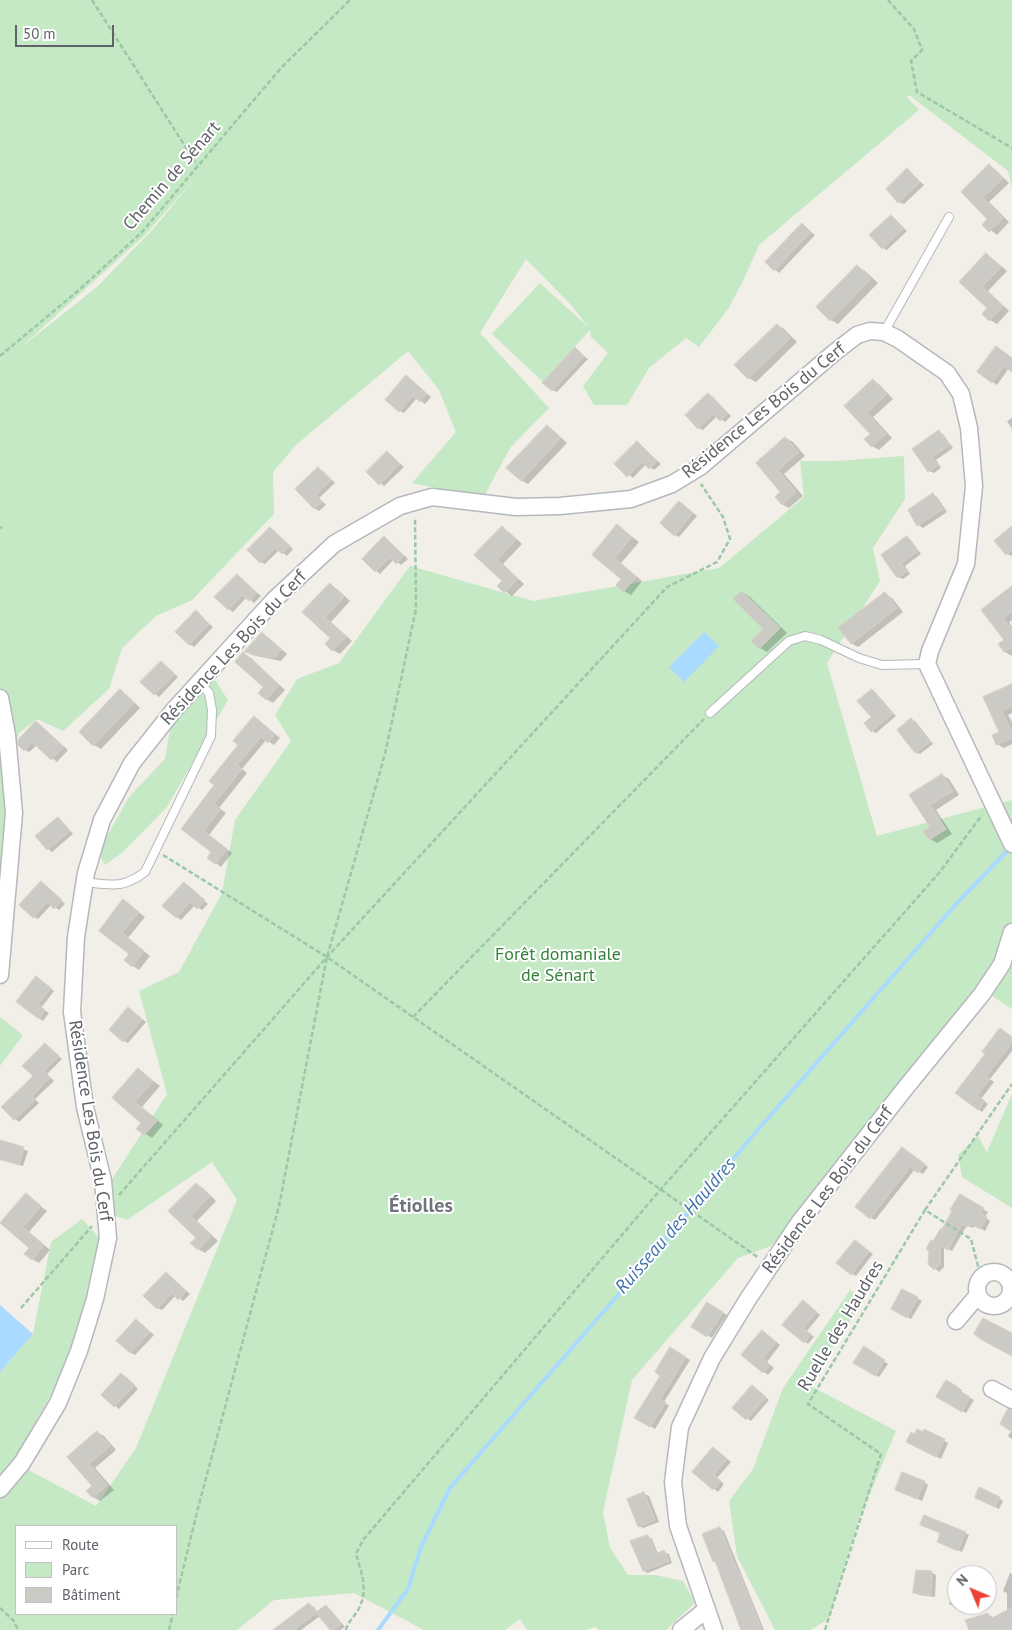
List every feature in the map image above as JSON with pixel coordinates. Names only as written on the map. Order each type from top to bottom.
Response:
[{"type":"street","name":"Résidence Les Bois du Cerf","points":[[0,1489],[22,1463],[58,1403],[80,1352],[95,1299],[108,1238],[103,1181],[85,1107],[72,1012],[76,937],[84,882],[102,820],[132,763],[174,710],[275,599],[334,544],[400,506],[432,497],[498,505],[534,506],[560,506],[631,499],[672,484],[700,467],[857,335],[870,331],[884,332]]},
{"type":"street","points":[[884,332],[898,339],[946,373],[961,394],[969,428],[974,486],[966,564],[930,651],[927,664],[1012,843]]},
{"type":"street","points":[[0,698],[7,735],[14,813],[0,975]]},
{"type":"street","name":"Résidence Les Bois du Cerf","points":[[714,1630],[678,1526],[673,1482],[680,1427],[712,1358],[770,1266],[799,1223],[982,994],[1002,964],[1012,932]]},
{"type":"street","points":[[996,1272],[1002,1273],[1007,1277],[1012,1289],[1010,1300],[1002,1304],[990,1306],[985,1304],[978,1295],[977,1283],[984,1274],[996,1272]]},
{"type":"street","points":[[956,1321],[978,1295]]},
{"type":"street","points":[[992,1389],[1012,1400]]},
{"type":"street","points":[[681,1630],[707,1609]]},
{"type":"lane","points":[[884,332],[949,217]]},
{"type":"lane","points":[[710,713],[788,641],[805,636],[820,640],[859,658],[882,665],[927,664]]},
{"type":"lane","points":[[84,882],[116,886],[133,880],[145,872],[211,736],[212,710],[209,693],[199,682]]},
{"type":"path","points":[[92,0],[198,166]]},
{"type":"path","name":"Chemin de Sénart","points":[[0,356],[79,290],[142,232],[281,68],[350,0]]},
{"type":"path","points":[[888,0],[914,29],[922,50],[911,61],[917,92],[1012,148]]},
{"type":"path","points":[[22,1308],[328,958],[667,587],[717,562],[730,539],[723,517],[693,471]]},
{"type":"path","points":[[178,1590],[279,1206],[328,958],[384,754],[416,609],[414,502]]},
{"type":"path","points":[[413,1017],[710,713]]},
{"type":"path","points":[[346,1630],[347,1625],[361,1606],[365,1585],[356,1554],[363,1540],[660,1189],[939,873],[992,800]]},
{"type":"path","points":[[156,851],[328,958],[770,1266]]},
{"type":"path","points":[[984,1274],[978,1266],[971,1239],[925,1210],[1012,1084]]},
{"type":"path","name":"Ruelle des Haudres","points":[[825,1630],[881,1454],[808,1404],[925,1210]]},
{"type":"path","points":[[0,1608],[14,1621],[18,1630]]},
{"type":"path","points":[[169,1630],[172,1615]]},
{"type":"green space","points":[[0,0],[1012,0],[1012,188],[1008,171],[909,95],[907,97],[919,110],[759,245],[728,309],[699,347],[686,338],[649,368],[627,405],[594,405],[583,386],[608,353],[591,337],[590,330],[543,382],[492,334],[540,283],[588,327],[573,307],[526,259],[480,333],[549,408],[510,448],[483,498],[412,483],[456,432],[439,390],[408,351],[296,445],[273,472],[274,514],[192,600],[156,616],[122,648],[109,689],[63,731],[37,719],[18,734],[0,908]],"holes":[[[195,178],[154,228],[97,287],[20,348],[145,235]]]},
{"type":"green space","name":"Forêt domaniale de Sénart","points":[[904,456],[905,499],[873,548],[880,581],[827,663],[877,836],[1012,800],[1012,1009],[989,994],[771,1246],[738,1258],[632,1380],[603,1512],[610,1548],[628,1575],[655,1575],[683,1581],[695,1603],[666,1630],[599,1630],[595,1627],[585,1630],[527,1630],[520,1619],[505,1630],[424,1630],[354,1593],[274,1600],[237,1630],[0,1630],[0,1372],[33,1334],[51,1242],[82,1219],[102,1241],[72,1359],[14,1459],[19,1465],[96,1506],[136,1448],[237,1200],[212,1162],[127,1220],[105,1212],[105,1190],[167,1094],[139,991],[179,972],[222,893],[235,820],[291,741],[275,715],[297,679],[339,663],[410,566],[533,601],[719,568],[804,497],[800,461],[836,461]]},
{"type":"green space","points":[[211,674],[228,700],[167,807],[123,852],[105,865],[98,852],[129,797],[165,759],[170,729]]},
{"type":"green space","points":[[0,1017],[23,1035],[0,1066]]},
{"type":"green space","points":[[1012,1094],[1012,1208],[962,1177],[958,1155],[978,1136],[987,1152]]},
{"type":"green space","points":[[850,1290],[865,1299],[807,1384],[896,1431],[858,1522],[829,1619],[810,1630],[775,1630],[737,1556],[729,1501],[753,1469],[783,1388]]},
{"type":"water","points":[[704,632],[719,646],[684,682],[669,667]]},
{"type":"water","points":[[0,1305],[33,1334],[0,1372]]},
{"type":"building","points":[[989,164],[1003,178],[983,198],[1003,218],[989,232],[982,225],[987,219],[961,192]]},
{"type":"building","points":[[907,168],[920,182],[898,203],[886,189]]},
{"type":"building","points":[[891,215],[904,228],[882,249],[869,235]]},
{"type":"building","points":[[802,223],[811,232],[774,271],[765,262]]},
{"type":"building","points":[[986,253],[1001,267],[982,287],[1003,306],[989,321],[982,314],[987,308],[959,282]]},
{"type":"building","points":[[857,265],[871,279],[830,321],[816,307]]},
{"type":"building","points":[[777,324],[790,338],[748,379],[734,365]]},
{"type":"building","points":[[996,346],[1012,358],[1012,372],[1004,366],[992,383],[977,372]]},
{"type":"building","points":[[575,347],[584,356],[552,391],[542,383]]},
{"type":"building","points":[[406,375],[427,394],[420,402],[413,396],[399,412],[385,400]]},
{"type":"building","points":[[873,379],[887,394],[867,413],[886,434],[871,447],[864,439],[870,434],[844,406]]},
{"type":"building","points":[[708,393],[728,413],[720,421],[713,414],[698,429],[685,415]]},
{"type":"building","points":[[547,425],[561,438],[521,481],[506,468]]},
{"type":"building","points":[[939,430],[950,445],[932,457],[938,465],[928,472],[912,449]]},
{"type":"building","points":[[785,437],[799,452],[778,470],[796,492],[782,505],[775,497],[780,492],[756,463]]},
{"type":"building","points":[[637,441],[657,461],[649,469],[642,462],[627,477],[614,464]]},
{"type":"building","points":[[387,451],[400,464],[379,485],[366,472]]},
{"type":"building","points":[[318,467],[331,480],[316,495],[322,502],[314,509],[295,489]]},
{"type":"building","points":[[933,493],[943,509],[917,526],[908,510]]},
{"type":"building","points":[[679,501],[693,513],[674,536],[660,523]]},
{"type":"building","points":[[617,524],[632,537],[615,558],[636,577],[623,592],[616,585],[621,579],[592,555]]},
{"type":"building","points":[[502,526],[516,540],[497,560],[518,579],[504,593],[497,586],[502,581],[474,555]]},
{"type":"building","points":[[1012,526],[1012,550],[1006,555],[994,541]]},
{"type":"building","points":[[270,527],[290,546],[282,554],[275,548],[260,563],[247,550]]},
{"type":"building","points":[[384,536],[404,556],[396,564],[390,557],[375,572],[362,559]]},
{"type":"building","points":[[907,536],[918,551],[901,563],[907,571],[897,578],[881,555]]},
{"type":"building","points":[[237,574],[257,593],[249,601],[242,595],[228,610],[214,597]]},
{"type":"building","points":[[330,583],[344,597],[325,617],[346,637],[332,651],[325,644],[330,638],[302,612]]},
{"type":"building","points":[[1012,586],[1012,611],[1003,618],[1012,630],[1012,650],[1010,648],[1004,652],[998,644],[1004,640],[981,610]]},
{"type":"building","points":[[742,591],[780,628],[759,649],[751,641],[763,629],[733,599]]},
{"type":"building","points":[[885,592],[897,608],[851,644],[838,628]]},
{"type":"building","points":[[196,610],[209,624],[189,645],[175,632]]},
{"type":"building","points":[[262,632],[281,650],[274,658],[244,652]]},
{"type":"building","points":[[243,652],[279,685],[266,700],[258,693],[263,687],[235,662]]},
{"type":"building","points":[[161,661],[175,674],[154,695],[140,682]]},
{"type":"building","points":[[1012,684],[1012,706],[1002,711],[1012,732],[1012,738],[996,745],[992,735],[999,732],[983,697]]},
{"type":"building","points":[[120,689],[134,703],[93,746],[79,732]]},
{"type":"building","points":[[872,689],[893,713],[871,732],[864,723],[871,717],[857,701]]},
{"type":"building","points":[[254,716],[275,734],[268,743],[261,737],[237,765],[242,769],[214,804],[221,809],[204,831],[227,849],[215,864],[207,858],[211,852],[181,829],[214,785],[209,781],[238,745],[233,741]]},
{"type":"building","points":[[911,718],[930,742],[915,753],[897,730]]},
{"type":"building","points":[[36,721],[64,747],[51,760],[32,742],[24,751],[18,745],[18,740]]},
{"type":"building","points":[[942,774],[953,791],[930,805],[946,829],[929,840],[923,831],[930,827],[909,795]]},
{"type":"building","points":[[58,817],[70,831],[47,850],[35,836]]},
{"type":"building","points":[[41,881],[62,900],[54,909],[47,902],[33,918],[19,905]]},
{"type":"building","points":[[184,882],[205,900],[197,909],[190,902],[176,918],[162,906]]},
{"type":"building","points":[[123,899],[139,912],[122,933],[144,951],[132,967],[124,960],[129,954],[99,931]]},
{"type":"building","points":[[36,976],[51,988],[38,1004],[45,1010],[39,1019],[16,1002]]},
{"type":"building","points":[[128,1007],[142,1019],[123,1042],[109,1030]]},
{"type":"building","points":[[1000,1028],[1012,1037],[1012,1043],[986,1076],[990,1079],[977,1095],[985,1101],[978,1110],[955,1093],[985,1054],[982,1052]]},
{"type":"building","points":[[45,1043],[59,1056],[44,1071],[50,1078],[32,1096],[35,1100],[14,1120],[1,1107],[33,1076],[22,1066]]},
{"type":"building","points":[[138,1068],[153,1081],[135,1102],[157,1121],[144,1135],[136,1129],[141,1123],[112,1098]]},
{"type":"building","points":[[0,1140],[24,1147],[19,1165],[0,1159]]},
{"type":"building","points":[[902,1147],[925,1164],[918,1173],[910,1167],[870,1219],[855,1207]]},
{"type":"building","points":[[196,1183],[210,1196],[191,1216],[211,1236],[198,1250],[190,1243],[196,1238],[168,1211]]},
{"type":"building","points":[[26,1193],[41,1206],[23,1227],[44,1245],[32,1260],[24,1254],[29,1248],[0,1223]]},
{"type":"building","points":[[960,1194],[984,1208],[981,1214],[987,1217],[980,1229],[970,1224],[968,1227],[962,1224],[948,1250],[940,1246],[940,1264],[934,1270],[928,1264],[929,1251],[926,1249],[941,1228],[941,1231],[952,1211],[950,1210]]},
{"type":"building","points":[[855,1240],[869,1251],[851,1275],[836,1263]]},
{"type":"building","points":[[166,1272],[186,1291],[178,1300],[172,1293],[157,1309],[143,1296]]},
{"type":"building","points":[[902,1289],[918,1297],[907,1318],[891,1309]]},
{"type":"building","points":[[803,1300],[817,1312],[803,1328],[811,1334],[804,1343],[782,1325]]},
{"type":"building","points":[[707,1302],[723,1312],[707,1337],[691,1327]]},
{"type":"building","points":[[983,1318],[1012,1333],[1012,1356],[974,1334]]},
{"type":"building","points":[[136,1319],[150,1332],[130,1353],[116,1341]]},
{"type":"building","points":[[762,1330],[776,1342],[763,1358],[770,1365],[763,1373],[741,1355]]},
{"type":"building","points":[[864,1346],[885,1360],[875,1376],[853,1363]]},
{"type":"building","points":[[670,1347],[686,1357],[660,1399],[666,1402],[650,1427],[634,1418],[660,1376],[655,1372]]},
{"type":"building","points":[[121,1373],[135,1385],[114,1407],[101,1395]]},
{"type":"building","points":[[946,1380],[970,1397],[962,1412],[936,1397]]},
{"type":"building","points":[[752,1385],[766,1397],[746,1420],[732,1408]]},
{"type":"building","points":[[1008,1409],[1012,1410],[1012,1432],[1000,1424]]},
{"type":"building","points":[[917,1429],[923,1432],[924,1429],[945,1439],[936,1457],[906,1442],[911,1432],[914,1434]]},
{"type":"building","points":[[97,1431],[110,1446],[89,1464],[107,1485],[93,1498],[86,1491],[92,1486],[67,1457]]},
{"type":"building","points":[[713,1447],[727,1459],[714,1475],[721,1481],[713,1490],[692,1472]]},
{"type":"building","points":[[902,1472],[925,1481],[917,1499],[895,1490]]},
{"type":"building","points":[[979,1487],[1000,1497],[995,1507],[975,1498]]},
{"type":"building","points":[[644,1492],[655,1520],[638,1527],[627,1499]]},
{"type":"building","points":[[924,1515],[966,1532],[958,1551],[937,1542],[940,1533],[920,1525]]},
{"type":"building","points":[[720,1527],[762,1630],[741,1630],[715,1561],[713,1562],[702,1534]]},
{"type":"building","points":[[648,1535],[656,1554],[664,1550],[669,1561],[643,1571],[630,1541]]},
{"type":"building","points":[[916,1570],[932,1571],[931,1595],[913,1593]]},
{"type":"building","points":[[309,1603],[316,1612],[326,1605],[341,1624],[330,1630],[316,1613],[294,1630],[273,1630]]},
{"type":"building","points":[[1012,1608],[1012,1630],[969,1630],[965,1620],[981,1615],[989,1615],[991,1618]]},
{"type":"waterway","name":"Ruisseau des Hauldres","points":[[378,1630],[408,1589],[421,1547],[450,1488],[652,1256],[755,1133],[957,903],[1010,848]]},
{"type":"district","name":"Étiolles","points":[[421,1206]]}]
